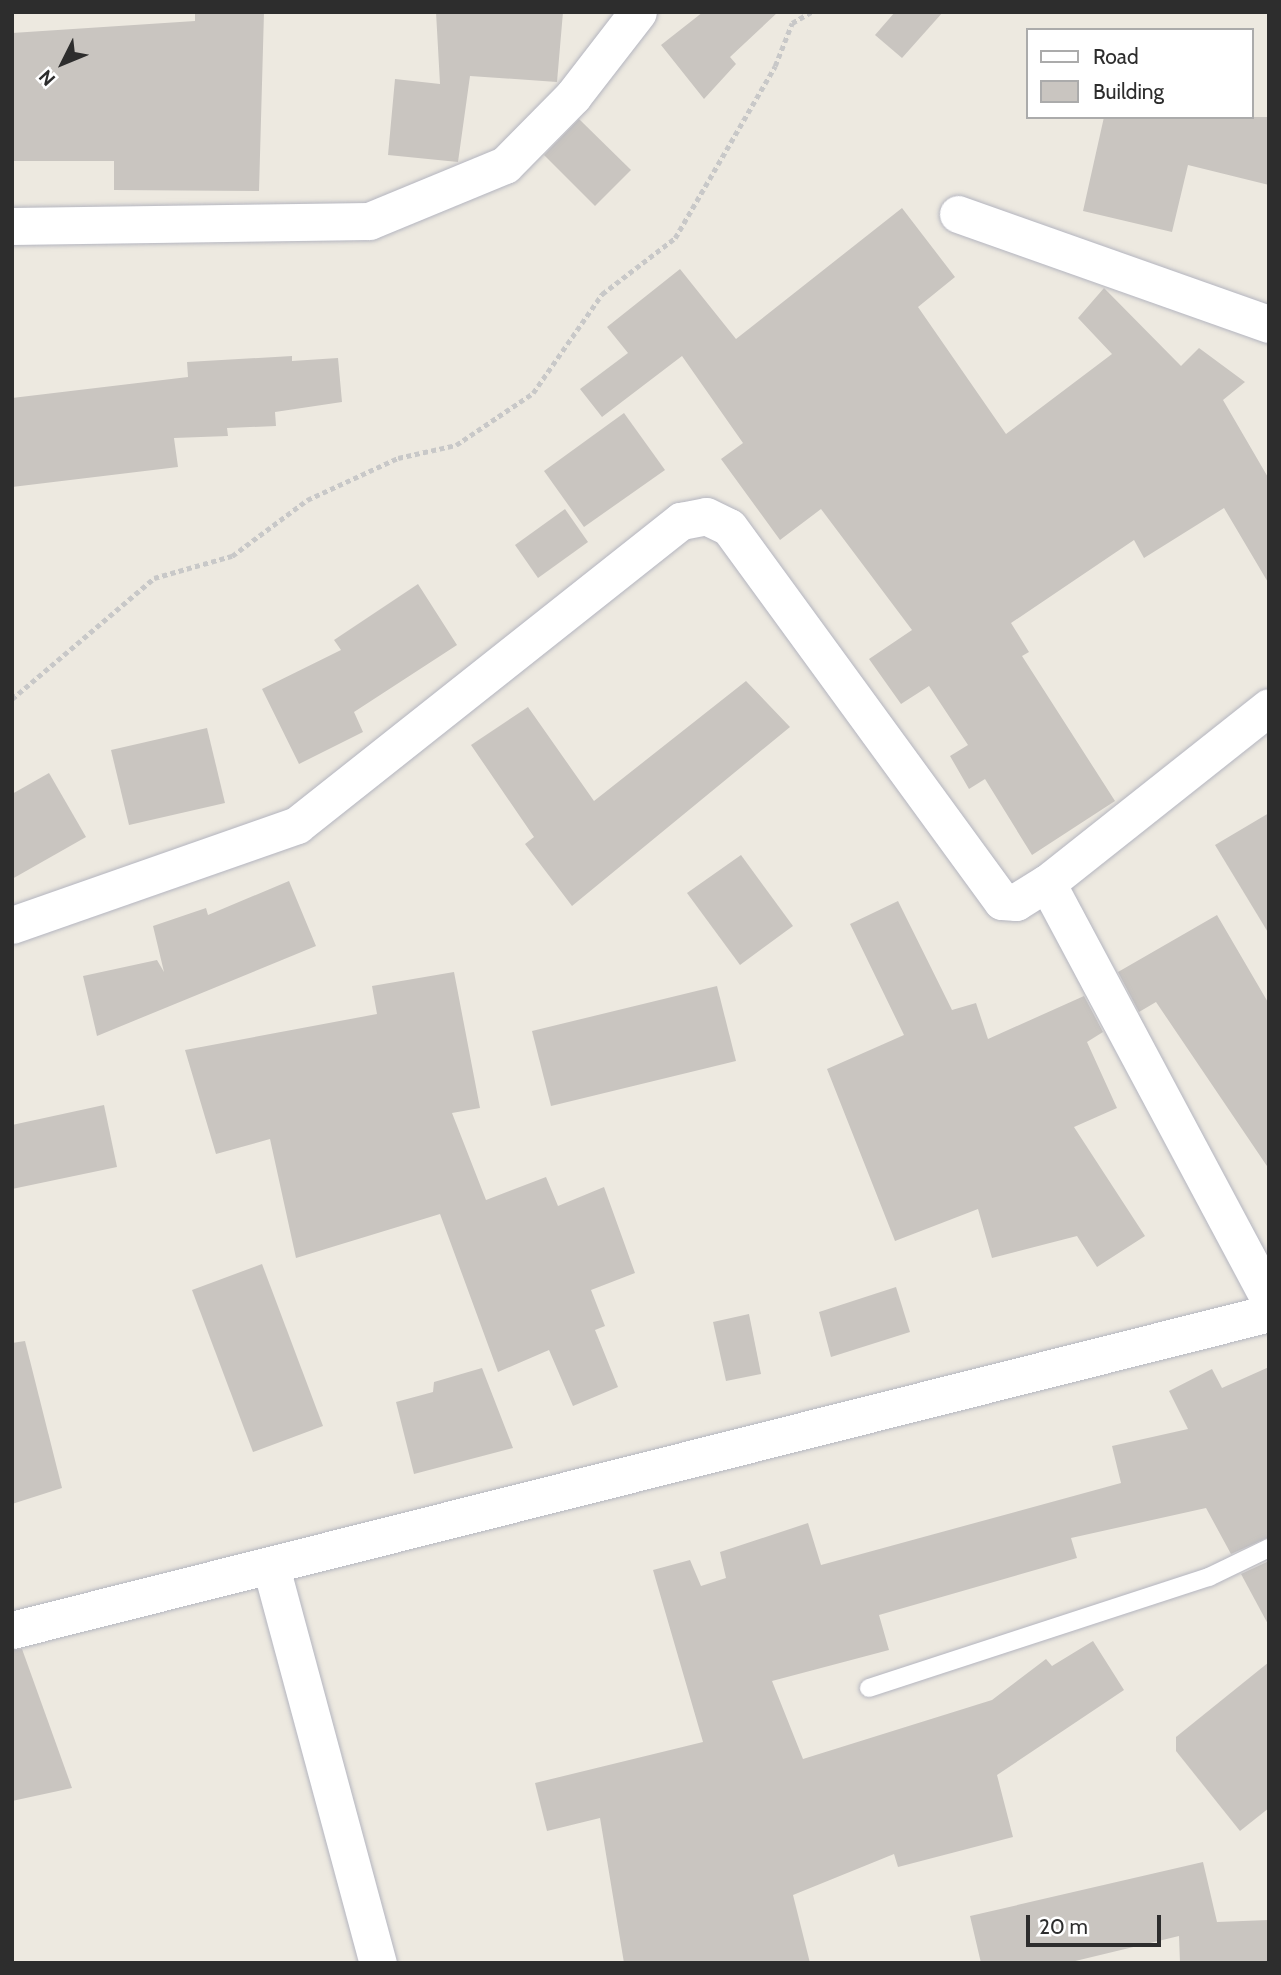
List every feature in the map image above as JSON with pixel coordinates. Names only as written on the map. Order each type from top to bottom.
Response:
[{"type":"street","points":[[12,226],[369,221],[505,165],[573,96],[638,12]]},
{"type":"street","points":[[958,214],[1269,324]]},
{"type":"street","points":[[12,925],[297,825],[681,521],[706,516],[729,527],[1002,901],[1016,902],[1047,883],[1269,707]]},
{"type":"street","points":[[1047,883],[1269,1299]]},
{"type":"street","points":[[12,1630],[271,1567],[1269,1313]]},
{"type":"street","points":[[271,1567],[378,1963]]},
{"type":"lane","points":[[869,1688],[1209,1577],[1269,1548]]},
{"type":"path","points":[[12,699],[154,579],[232,556],[307,500],[398,458],[456,445],[533,393],[602,294],[675,237],[775,66],[792,23],[811,12]]},
{"type":"building","points":[[195,12],[264,12],[259,191],[114,190],[114,161],[12,161],[12,33],[195,21]]},
{"type":"building","points":[[436,12],[563,12],[557,82],[470,76],[458,162],[388,155],[395,79],[440,84]]},
{"type":"building","points":[[703,12],[778,12],[730,57],[736,64],[704,99],[661,45]]},
{"type":"building","points":[[895,12],[943,12],[902,58],[875,35]]},
{"type":"building","points":[[1269,117],[1269,185],[1188,165],[1172,232],[1083,211],[1104,119]]},
{"type":"building","points":[[579,119],[631,170],[595,206],[544,155]]},
{"type":"building","points":[[902,208],[955,277],[918,307],[1006,434],[1112,354],[1078,318],[1104,288],[1181,366],[1199,348],[1245,382],[1223,400],[1269,479],[1269,584],[1224,508],[1144,558],[1134,540],[1011,623],[1029,652],[1022,656],[1115,801],[1032,855],[985,779],[969,789],[950,756],[968,745],[929,686],[901,704],[869,659],[912,630],[821,509],[780,540],[721,459],[743,443],[682,356],[602,417],[580,389],[628,353],[607,327],[680,269],[736,339]]},
{"type":"building","points":[[292,356],[292,361],[338,358],[342,402],[275,412],[276,426],[227,428],[228,436],[174,438],[178,467],[12,487],[12,398],[188,377],[187,362]]},
{"type":"building","points":[[624,413],[665,470],[584,527],[544,471]]},
{"type":"building","points":[[565,509],[588,542],[538,578],[515,545]]},
{"type":"building","points":[[418,584],[457,645],[354,712],[363,732],[299,764],[262,689],[341,650],[334,640]]},
{"type":"building","points":[[746,681],[790,727],[572,906],[525,844],[534,837],[471,745],[528,707],[594,801]]},
{"type":"building","points":[[207,728],[225,803],[129,825],[111,750]]},
{"type":"building","points":[[49,773],[86,837],[12,879],[12,794]]},
{"type":"building","points":[[1269,813],[1269,934],[1215,845]]},
{"type":"building","points":[[741,855],[793,926],[740,965],[687,893]]},
{"type":"building","points":[[289,881],[316,946],[97,1036],[83,976],[157,960],[164,972],[153,926],[206,908],[208,915]]},
{"type":"building","points":[[898,901],[952,1010],[976,1003],[988,1039],[1084,996],[1103,1032],[1087,1042],[1117,1108],[1074,1127],[1145,1236],[1097,1267],[1077,1236],[992,1258],[978,1209],[895,1241],[827,1069],[904,1035],[850,924]]},
{"type":"building","points":[[1217,915],[1269,1004],[1269,1169],[1156,1002],[1139,1012],[1118,972]]},
{"type":"building","points":[[454,972],[480,1108],[452,1113],[486,1200],[546,1177],[558,1206],[604,1187],[635,1273],[591,1290],[605,1326],[595,1330],[618,1387],[573,1406],[549,1350],[498,1372],[440,1214],[296,1258],[270,1139],[216,1154],[185,1050],[377,1014],[372,986]]},
{"type":"building","points":[[717,986],[736,1061],[551,1106],[532,1031]]},
{"type":"building","points":[[104,1105],[117,1167],[12,1189],[12,1125]]},
{"type":"building","points":[[262,1264],[323,1426],[253,1452],[192,1290]]},
{"type":"building","points":[[896,1287],[910,1332],[831,1357],[819,1312]]},
{"type":"building","points":[[749,1314],[761,1374],[726,1381],[713,1322]]},
{"type":"building","points":[[25,1341],[62,1488],[12,1504],[12,1343]]},
{"type":"building","points":[[1269,1367],[1269,1537],[1231,1554],[1206,1508],[1071,1538],[1077,1558],[879,1615],[889,1650],[772,1681],[803,1759],[992,1700],[1046,1659],[1052,1666],[1093,1641],[1124,1690],[997,1775],[1013,1837],[898,1867],[894,1854],[793,1895],[810,1963],[624,1963],[600,1818],[547,1831],[535,1783],[703,1742],[653,1570],[690,1560],[701,1586],[726,1578],[720,1552],[808,1523],[821,1565],[1121,1483],[1112,1446],[1188,1429],[1169,1391],[1212,1369],[1222,1388]]},
{"type":"building","points":[[482,1368],[513,1448],[414,1474],[396,1402],[433,1392],[434,1382]]},
{"type":"building","points":[[1269,1561],[1269,1626],[1241,1574]]},
{"type":"building","points":[[22,1649],[72,1788],[12,1801],[12,1650]]},
{"type":"building","points":[[1269,1662],[1269,1808],[1240,1831],[1176,1751],[1176,1737]]},
{"type":"building","points":[[1203,1862],[1217,1922],[1269,1920],[1269,1963],[1180,1963],[1179,1936],[1067,1963],[981,1963],[970,1916]]}]
